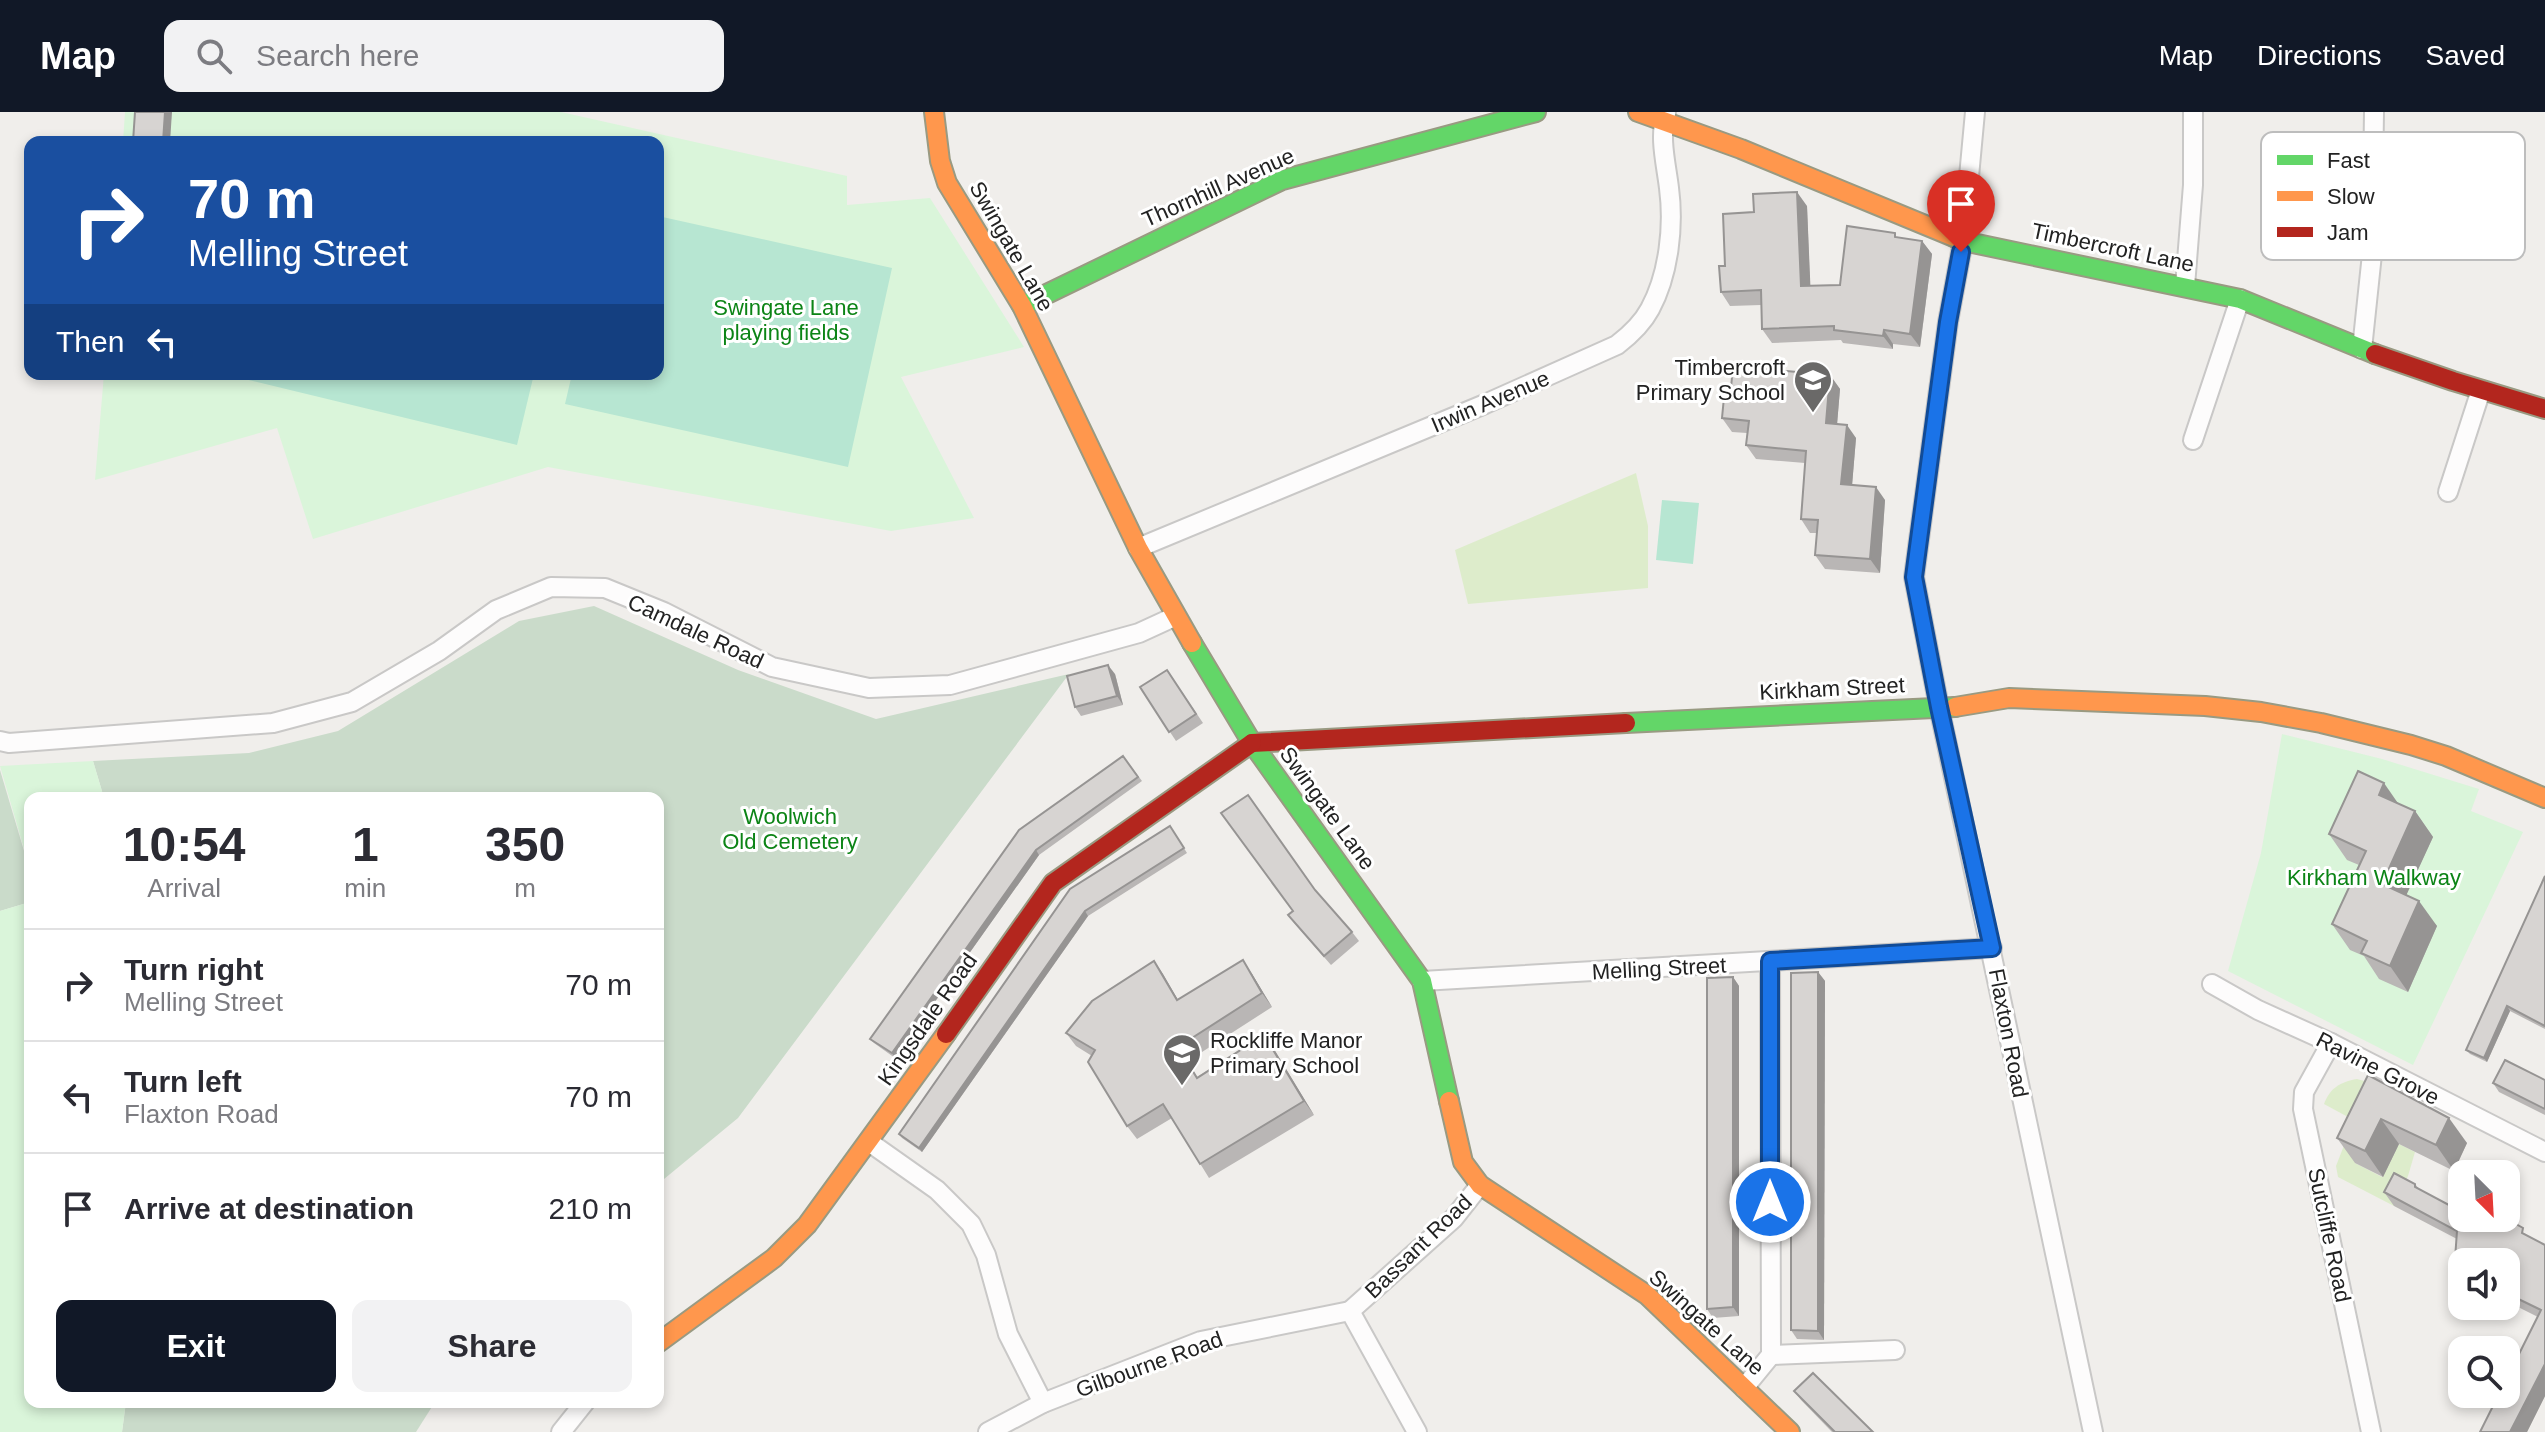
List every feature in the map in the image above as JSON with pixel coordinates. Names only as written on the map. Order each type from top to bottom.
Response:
[{"type":"street","name":"Swingate Lane","points":[[934,112],[940,161],[947,183],[1022,306],[1138,548],[1176,616],[1252,743],[1422,981],[1463,1162],[1480,1185],[1647,1295],[1790,1432]]},
{"type":"street","name":"Thornhill Avenue","points":[[1022,306],[1282,180],[1536,112]]},
{"type":"street","points":[[1638,112],[1666,116]]},
{"type":"street","name":"Flaxton Road","points":[[1975,112],[1963,241],[1948,322],[1914,577],[2093,1432]]},
{"type":"street","points":[[2185,286],[2193,185],[2193,112]]},
{"type":"street","points":[[2374,112],[2374,132]]},
{"type":"street","name":"Timbercroft Lane","points":[[1666,116],[1963,241],[2240,299],[2362,349],[2545,409]]},
{"type":"street","name":"Irwin Avenue","points":[[1138,548],[1485,404],[1617,345],[1635,331],[1650,309],[1661,283],[1671,215],[1664,157],[1666,116]]},
{"type":"street","points":[[2362,349],[2371,260]]},
{"type":"street","points":[[2193,440],[2240,299]]},
{"type":"street","points":[[2448,492],[2481,390]]},
{"type":"street","name":"Camdale Road","points":[[0,741],[40,741],[284,721],[352,702],[439,651],[496,610],[551,587],[605,588],[664,612],[772,667],[869,688],[950,685],[1139,633],[1176,616]]},
{"type":"street","name":"Kirkham Street","points":[[1252,743],[1967,706],[2009,698],[2205,706],[2321,723],[2411,745],[2446,756],[2545,798]]},
{"type":"street","name":"Kingsdale Road","points":[[664,1339],[774,1258],[807,1225],[1053,883],[1252,743]]},
{"type":"street","name":"Melling Street","points":[[1422,981],[1992,948]]},
{"type":"street","points":[[1744,1388],[1771,1355],[1770,961]]},
{"type":"street","name":"Ravine Grove","points":[[2212,984],[2258,1010],[2331,1043],[2545,1152]]},
{"type":"street","name":"Sutcliffe Road","points":[[2331,1043],[2304,1092],[2303,1109],[2371,1432]]},
{"type":"street","points":[[869,1142],[937,1190],[971,1224],[986,1255],[1008,1334],[1043,1403]]},
{"type":"street","name":"Bassant Road","points":[[1417,1432],[1350,1311],[1454,1218],[1480,1185]]},
{"type":"street","name":"Gilbourne Road","points":[[988,1432],[1043,1403],[1201,1341],[1350,1311]]},
{"type":"street","points":[[1771,1355],[1895,1350]]},
{"type":"street","points":[[561,1432],[580,1408]]},
{"type":"green space","name":"Swingate Lane playing fields","points":[[125,112],[561,112],[847,176],[847,205],[930,198],[1024,347],[901,377],[974,518],[891,531],[548,467],[313,539],[277,428],[95,480],[103,380],[664,380],[664,136],[123,136]]},
{"type":"green space","points":[[664,217],[892,268],[848,467],[565,404],[571,380],[664,380]]},
{"type":"green space","points":[[249,380],[533,380],[517,445]]},
{"type":"green space","points":[[1636,473],[1648,526],[1648,588],[1468,604],[1455,550]]},
{"type":"green space","points":[[1662,500],[1699,503],[1693,564],[1656,560]]},
{"type":"green space","name":"Woolwich Old Cemetery","points":[[594,606],[738,670],[876,719],[1069,674],[738,1118],[664,1179],[664,792],[102,792],[93,761],[249,753],[338,731],[519,621]]},
{"type":"green space","name":"Kirkham Walkway","points":[[2282,734],[2382,759],[2479,789],[2471,811],[2523,832],[2413,1065],[2228,971],[2261,853]]},
{"type":"green space","points":[[93,761],[102,792],[24,792],[24,849],[0,766]]},
{"type":"green space","points":[[0,770],[24,851],[24,904],[0,911]]},
{"type":"green space","points":[[24,904],[24,1408],[125,1408],[122,1432],[0,1432],[0,911]]},
{"type":"green space","points":[[2357,1079],[2368,1082],[2348,1117],[2324,1104],[2336,1087]]},
{"type":"green space","points":[[2350,1130],[2355,1163],[2382,1177],[2399,1144],[2415,1152],[2394,1206],[2338,1177],[2336,1166]]},
{"type":"green space","points":[[125,1408],[431,1408],[416,1432],[122,1432]]},
{"type":"building","points":[[135,112],[165,112],[163,136],[133,136]]},
{"type":"building","points":[[1797,192],[1801,286],[1840,285],[1847,226],[1895,233],[1895,237],[1922,241],[1910,334],[1884,330],[1883,336],[1834,330],[1834,326],[1762,329],[1761,290],[1721,292],[1719,266],[1725,266],[1723,214],[1754,212],[1753,194]]},
{"type":"building","points":[[1733,366],[1830,375],[1826,423],[1847,425],[1841,484],[1876,487],[1870,559],[1815,555],[1818,520],[1801,519],[1806,451],[1746,445],[1749,421],[1722,418],[1725,387],[1731,388]]},
{"type":"building","points":[[1108,665],[1117,696],[1075,707],[1067,676]]},
{"type":"building","points":[[1167,670],[1196,714],[1169,732],[1140,687]]},
{"type":"building","points":[[1123,756],[1138,777],[1036,850],[892,1053],[870,1039],[1019,830]]},
{"type":"building","points":[[2358,771],[2384,783],[2379,795],[2415,811],[2382,884],[2419,901],[2390,966],[2361,953],[2367,941],[2332,924],[2366,851],[2329,834]]},
{"type":"building","points":[[1248,795],[1315,890],[1352,932],[1324,956],[1288,915],[1293,911],[1221,813]]},
{"type":"building","points":[[1170,826],[1184,848],[1085,911],[919,1148],[899,1134],[1070,889]]},
{"type":"building","points":[[2545,876],[2545,1026],[2507,1006],[2484,1058],[2466,1050]]},
{"type":"building","points":[[1243,960],[1262,993],[1178,1047],[1197,1078],[1264,1035],[1304,1101],[1200,1164],[1163,1104],[1127,1126],[1088,1062],[1095,1050],[1066,1033],[1092,1001],[1154,961],[1177,1000]]},
{"type":"building","points":[[1818,972],[1818,1331],[1791,1330],[1791,973]]},
{"type":"building","points":[[1733,977],[1733,1307],[1707,1309],[1707,978]]},
{"type":"building","points":[[2505,1060],[2545,1080],[2545,1109],[2493,1083]]},
{"type":"building","points":[[2368,1075],[2449,1118],[2436,1145],[2381,1119],[2365,1151],[2337,1138]]},
{"type":"building","points":[[2394,1173],[2415,1184],[2415,1187],[2448,1205],[2448,1226],[2384,1192]]},
{"type":"building","points":[[2520,1226],[2522,1233],[2545,1245],[2545,1364],[2510,1432],[2480,1432],[2492,1408],[2520,1408],[2520,1352],[2541,1310],[2520,1300],[2520,1248],[2456,1248],[2457,1232],[2520,1232]]},
{"type":"building","points":[[1813,1373],[1873,1432],[1835,1432],[1794,1391]]},
{"type":"traffic: fast","points":[[1022,306],[1282,180],[1536,112]]},
{"type":"traffic: fast","points":[[1954,237],[2240,299],[2375,354]]},
{"type":"traffic: fast","points":[[1192,643],[1252,743],[1422,981],[1449,1101]]},
{"type":"traffic: fast","points":[[1626,723],[1955,707]]},
{"type":"traffic: slow","points":[[934,112],[940,161],[947,183],[1022,306],[1138,548],[1192,643]]},
{"type":"traffic: slow","points":[[1638,112],[1741,149],[1954,237]]},
{"type":"traffic: slow","points":[[1955,707],[2009,698],[2205,706],[2261,712],[2411,745],[2446,756],[2545,798]]},
{"type":"traffic: slow","points":[[664,1339],[774,1258],[807,1225],[946,1034]]},
{"type":"traffic: slow","points":[[1449,1101],[1463,1162],[1480,1185],[1647,1295],[1790,1432]]},
{"type":"traffic: jam","points":[[2375,354],[2545,409]]},
{"type":"traffic: jam","points":[[1252,743],[1626,723]]},
{"type":"traffic: jam","points":[[946,1034],[1053,883],[1252,743]]},
{"type":"place","name":"Timbercroft Primary School","points":[[1813,414]]},
{"type":"place","name":"Rockliffe Manor Primary School","points":[[1182,1087]]},
{"type":"route","points":[[1770,1202],[1770,961],[1992,948],[1914,577],[1948,322],[1961,252]]}]
